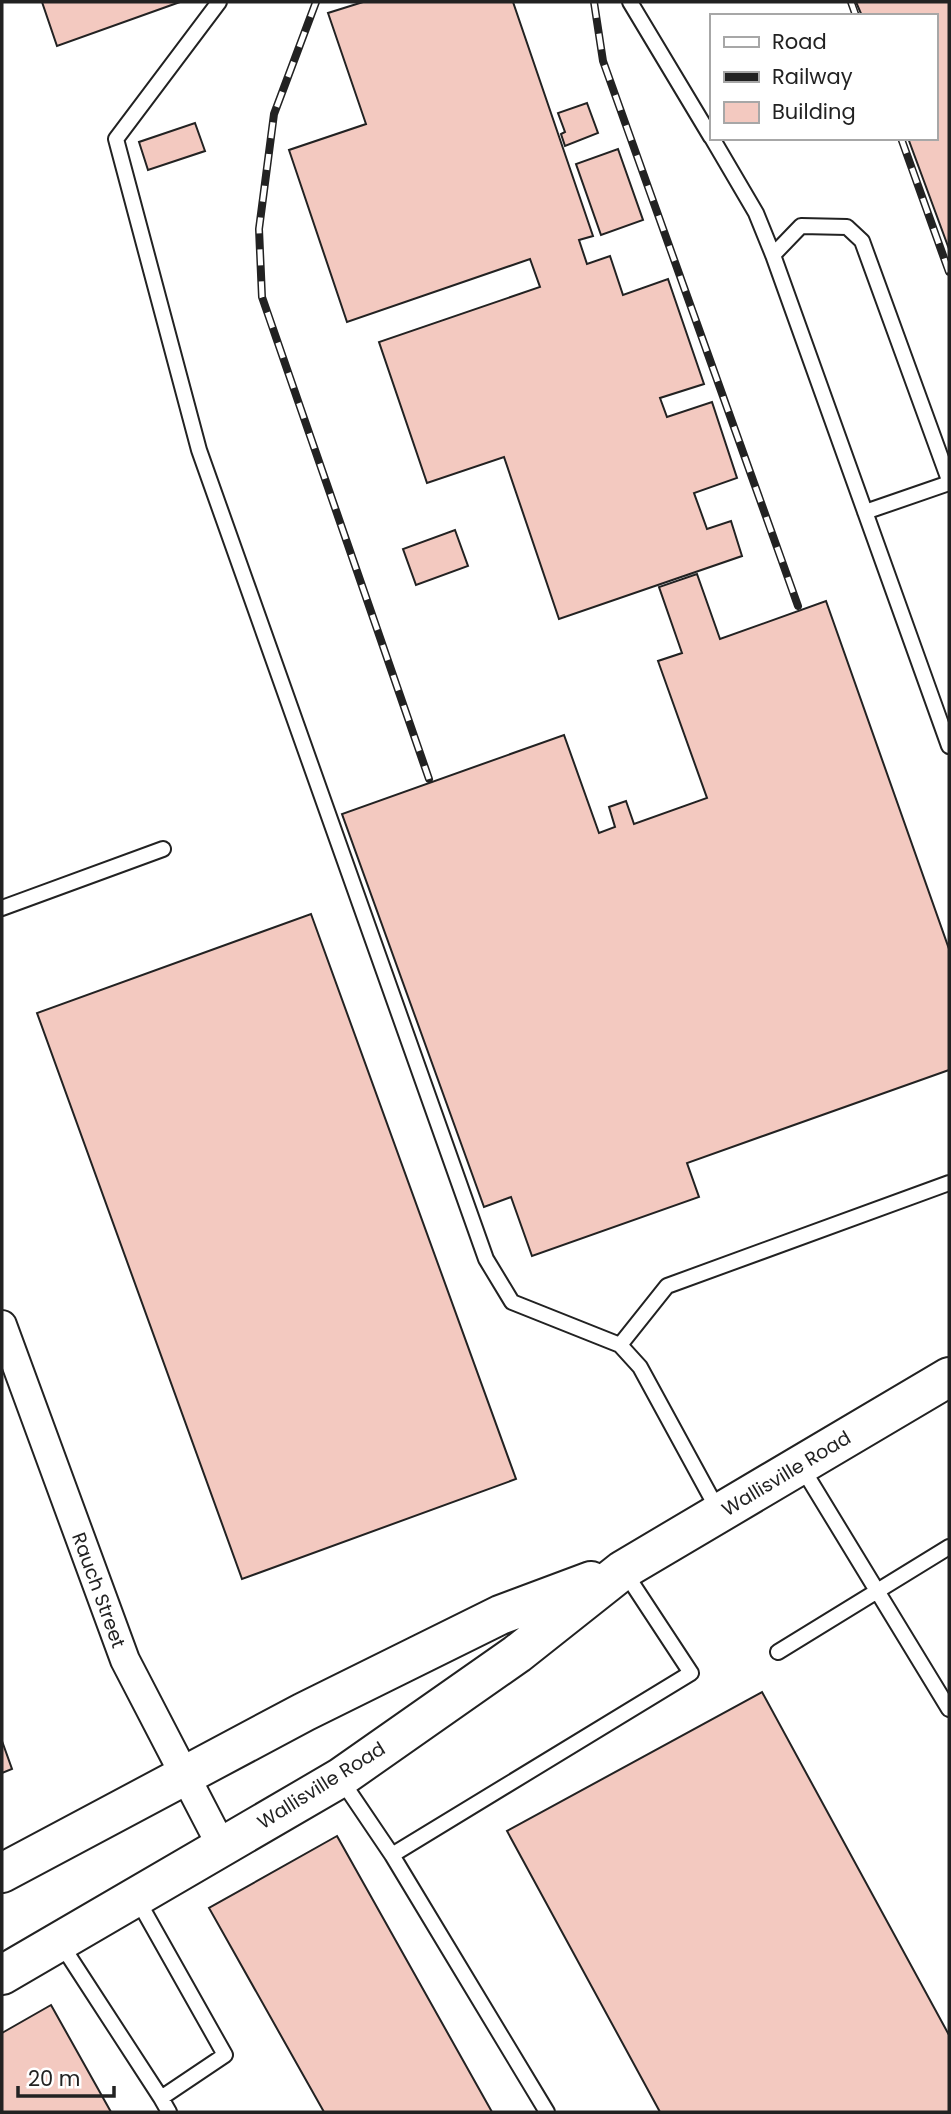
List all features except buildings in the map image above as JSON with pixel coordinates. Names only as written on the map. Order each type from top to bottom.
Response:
[{"type":"main road","name":"Wallisville Road","points":[[2,1975],[58,1939],[340,1778],[517,1654],[623,1570],[949,1377]]},
{"type":"main road","name":"Wallisville Road","points":[[2,1873],[304,1712],[500,1615],[623,1570]]},
{"type":"street","name":"Rauch Street","points":[[2,1325],[125,1660],[221,1844]]},
{"type":"lane","points":[[219,2],[116,139],[199,450],[486,1259],[512,1302],[620,1345],[640,1367],[720,1513]]},
{"type":"lane","points":[[630,2],[710,135]]},
{"type":"lane","points":[[713,140],[756,213],[774,255],[948,740]]},
{"type":"lane","points":[[774,255],[801,226],[847,227],[862,241],[949,481],[865,512]]},
{"type":"lane","points":[[2,908],[163,849]]},
{"type":"lane","points":[[620,1345],[667,1286],[949,1183]]},
{"type":"lane","points":[[800,1465],[949,1709]]},
{"type":"lane","points":[[778,1652],[949,1547]]},
{"type":"lane","points":[[392,1855],[691,1673],[623,1570]]},
{"type":"lane","points":[[340,1778],[392,1855],[547,2112]]},
{"type":"lane","points":[[135,1895],[225,2055],[161,2098]]},
{"type":"lane","points":[[58,1939],[169,2112]]},
{"type":"railway","points":[[316,2],[274,114],[259,229],[262,297],[429,779]]},
{"type":"railway","points":[[594,2],[603,61],[798,606]]},
{"type":"railway","points":[[851,2],[855,14]]},
{"type":"railway","points":[[902,140],[949,272]]}]
